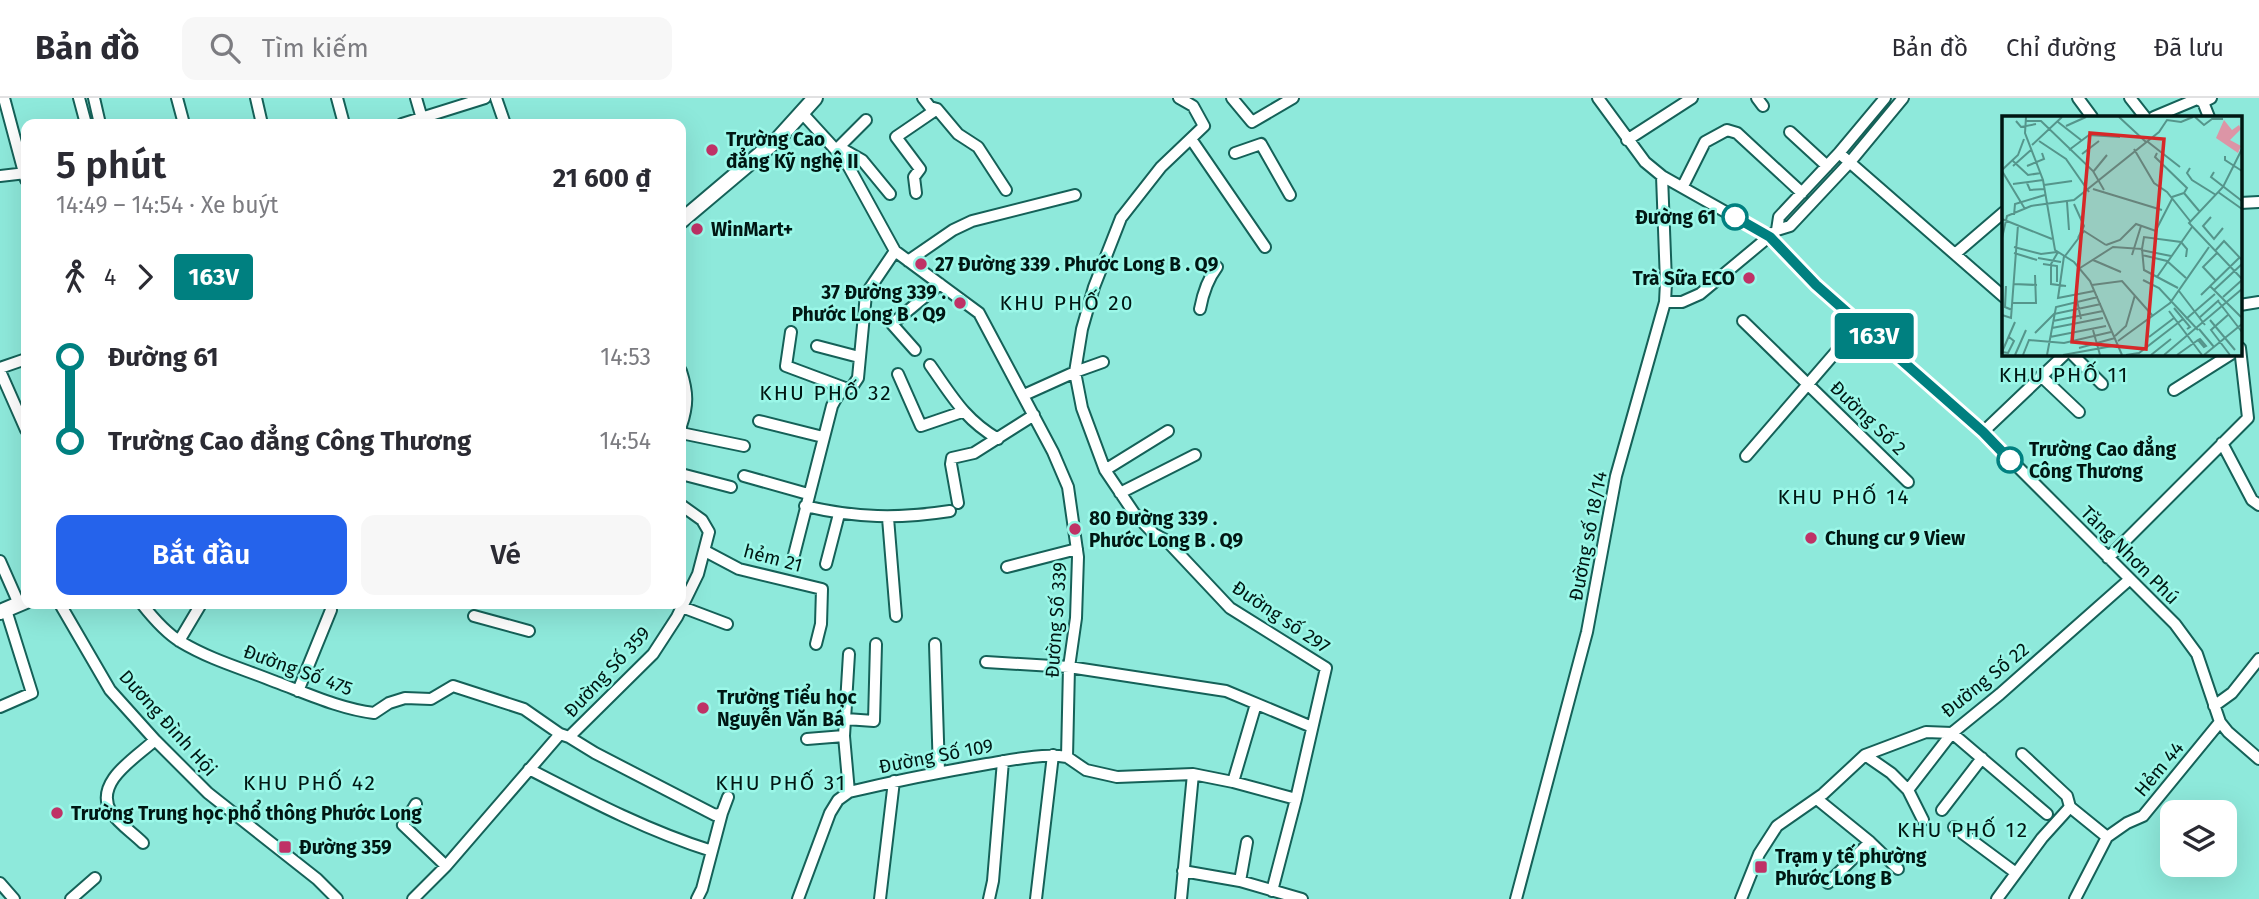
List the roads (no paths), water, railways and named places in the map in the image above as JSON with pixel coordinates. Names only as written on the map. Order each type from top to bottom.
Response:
[{"type":"main road","points":[[686,217],[758,157],[815,98]]},
{"type":"street","points":[[79,98],[85,119]]},
{"type":"street","points":[[94,98],[99,119]]},
{"type":"street","points":[[177,98],[183,119]]},
{"type":"street","points":[[256,98],[261,119]]},
{"type":"street","points":[[337,98],[343,119]]},
{"type":"street","points":[[416,98],[421,119]]},
{"type":"street","points":[[427,119],[485,98]]},
{"type":"street","points":[[496,98],[503,119]]},
{"type":"street","points":[[923,98],[930,107],[937,109],[958,134],[978,148],[1006,190]]},
{"type":"street","points":[[1075,372],[1082,329],[1094,287],[1121,218],[1161,167],[1204,126],[1194,106],[1179,98]]},
{"type":"street","points":[[1232,98],[1252,122],[1293,98]]},
{"type":"street","name":"Tăng Nhơn Phú","points":[[1598,98],[1645,162],[1662,176],[1773,233],[1816,285],[1983,432],[2188,638],[2200,662],[2220,722],[2259,759]]},
{"type":"street","points":[[1773,233],[1779,216],[1839,153],[1885,98]]},
{"type":"street","points":[[1665,302],[1682,302],[1700,294],[1773,233],[1790,226],[1850,162],[1903,98]]},
{"type":"street","points":[[2077,98],[2091,116]]},
{"type":"street","points":[[2130,98],[2144,116]]},
{"type":"street","points":[[1627,140],[1688,99]]},
{"type":"street","points":[[2156,116],[2197,99],[2207,100]]},
{"type":"street","points":[[3,102],[21,160]]},
{"type":"street","points":[[916,192],[914,177],[919,169],[896,137],[937,109]]},
{"type":"street","name":"Đường Số 339","points":[[802,113],[837,148],[895,251],[979,313],[1024,395],[1068,487],[1077,549],[1076,618],[1069,667],[1067,757]]},
{"type":"street","points":[[866,120],[837,148],[862,160],[890,194]]},
{"type":"street","points":[[1684,186],[1705,142],[1722,131],[1729,130],[1737,133],[1802,192]]},
{"type":"street","points":[[1790,132],[1827,166]]},
{"type":"street","points":[[1191,139],[1265,247]]},
{"type":"street","points":[[1235,153],[1261,144],[1290,195]]},
{"type":"street","points":[[1839,153],[2001,291]]},
{"type":"street","points":[[0,176],[21,176]]},
{"type":"street","name":"Đường số 18/14","points":[[1516,899],[1587,632],[1616,476],[1665,302],[1662,176]]},
{"type":"street","points":[[908,261],[953,230],[972,221],[1075,195]]},
{"type":"street","points":[[1955,254],[2002,214]]},
{"type":"street","points":[[791,332],[786,366],[845,388],[856,384],[866,294],[895,251]]},
{"type":"street","points":[[1200,309],[1202,293],[1217,267]]},
{"type":"street","points":[[915,351],[892,324],[940,284]]},
{"type":"street","name":"Đường Số 2","points":[[1743,321],[1908,482]]},
{"type":"street","points":[[1746,456],[1860,324]]},
{"type":"street","points":[[817,346],[859,357]]},
{"type":"street","points":[[1983,432],[2064,355]]},
{"type":"street","points":[[2073,355],[2102,384]]},
{"type":"street","points":[[2174,390],[2229,355]]},
{"type":"street","points":[[2241,355],[2248,418]]},
{"type":"street","points":[[21,361],[0,369],[21,418]]},
{"type":"street","points":[[1024,395],[1103,362]]},
{"type":"street","points":[[930,365],[962,412],[998,439]]},
{"type":"street","name":"Đường số 297","points":[[1075,372],[1082,408],[1105,470],[1134,513],[1154,534],[1167,541],[1230,608],[1326,668],[1272,891]]},
{"type":"street","points":[[898,374],[922,426],[962,412]]},
{"type":"street","points":[[2041,376],[2079,412]]},
{"type":"street","points":[[686,385],[686,410]]},
{"type":"street","points":[[794,555],[823,437],[837,396],[845,388]]},
{"type":"street","points":[[805,506],[839,514],[888,517],[911,517],[954,507],[952,458],[974,453],[1034,415]]},
{"type":"street","points":[[2248,418],[2259,423]]},
{"type":"street","points":[[2108,558],[2248,418]]},
{"type":"street","points":[[759,421],[823,437]]},
{"type":"street","points":[[1105,470],[1168,431]]},
{"type":"street","points":[[686,434],[744,446]]},
{"type":"street","points":[[2222,443],[2252,500],[2259,505]]},
{"type":"street","points":[[1120,493],[1195,456]]},
{"type":"street","points":[[686,475],[732,487]]},
{"type":"street","points":[[744,477],[808,494]]},
{"type":"street","name":"Đường Số 359","points":[[686,509],[702,520],[709,532],[698,574],[686,599]]},
{"type":"street","points":[[826,564],[839,514]]},
{"type":"street","points":[[888,517],[896,616]]},
{"type":"street","points":[[1007,567],[1077,549]]},
{"type":"street","name":"hẻm 21","points":[[705,551],[739,569],[822,589],[821,624],[816,645]]},
{"type":"street","points":[[0,561],[32,693],[0,707]]},
{"type":"street","name":"Đường Số 22","points":[[1745,898],[1759,854],[1777,826],[1816,799],[1865,755],[1926,732],[1952,733],[2130,579]]},
{"type":"street","name":"Dương Đình Hội","points":[[63,609],[110,690],[155,740],[208,793],[317,879],[337,899]]},
{"type":"street","name":"Đường Số 475","points":[[146,609],[179,641],[218,660],[298,691],[360,711],[374,713],[389,703],[405,698],[431,699],[453,685],[524,709],[564,736]]},
{"type":"street","points":[[179,641],[198,609]]},
{"type":"street","name":"Đường Số 359","points":[[413,899],[446,866],[529,769],[653,654],[681,609]]},
{"type":"street","points":[[686,609],[727,624]]},
{"type":"street","points":[[298,691],[331,610]]},
{"type":"street","points":[[474,616],[529,631]]},
{"type":"street","points":[[846,719],[874,722],[876,644]]},
{"type":"street","points":[[935,644],[939,772]]},
{"type":"street","points":[[798,899],[830,813],[838,800],[849,792],[844,736],[849,654]]},
{"type":"street","points":[[2214,706],[2232,694],[2259,659]]},
{"type":"street","points":[[986,662],[1069,667],[1226,691],[1312,727]]},
{"type":"street","points":[[1233,782],[1256,704]]},
{"type":"street","name":"Hẻm 44","points":[[2107,837],[2143,816],[2220,722]]},
{"type":"street","points":[[1908,790],[1952,733],[2047,814]]},
{"type":"street","points":[[564,736],[715,815],[722,813]]},
{"type":"street","points":[[807,739],[844,736]]},
{"type":"street","points":[[143,843],[112,813],[107,791],[113,778],[155,740]]},
{"type":"street","points":[[2021,754],[2067,796],[2070,807],[2107,837],[2075,899]]},
{"type":"street","points":[[1036,899],[1054,755]]},
{"type":"street","name":"Đường Số 109","points":[[849,792],[1003,761],[1054,755],[1067,757]]},
{"type":"street","points":[[1865,755],[1891,773],[1908,790],[1923,820]]},
{"type":"street","points":[[1067,757],[1086,769],[1117,777],[1193,774],[1296,799]]},
{"type":"street","points":[[1942,810],[1982,758]]},
{"type":"street","points":[[989,899],[1003,761]]},
{"type":"street","points":[[529,769],[668,837],[712,851]]},
{"type":"street","points":[[1181,899],[1193,774]]},
{"type":"street","points":[[880,899],[894,781]]},
{"type":"street","points":[[698,899],[728,797]]},
{"type":"street","points":[[1816,799],[1870,842],[1898,869]]},
{"type":"street","points":[[415,804],[403,825],[446,866]]},
{"type":"street","points":[[1997,899],[2042,838],[2070,807]]},
{"type":"street","points":[[1954,827],[2016,873]]},
{"type":"street","points":[[1240,881],[1247,842]]},
{"type":"street","points":[[1828,883],[1870,842]]},
{"type":"street","points":[[1183,871],[1240,881],[1300,899]]},
{"type":"street","points":[[71,899],[95,878]]},
{"type":"street","points":[[0,883],[14,899]]},
{"type":"place","name":"Trường Cao đẳng Kỹ nghệ II","points":[[712,150]]},
{"type":"place","name":"Đường 61","points":[[1735,217]]},
{"type":"place","name":"WinMart+","points":[[697,229]]},
{"type":"place","name":"27 Đường 339 . Phước Long B . Q9","points":[[921,264]]},
{"type":"place","name":"Trà Sữa ECO","points":[[1749,278]]},
{"type":"place","name":"37 Đường 339 . Phước Long B . Q9","points":[[960,303]]},
{"type":"place","name":"Trường Cao đẳng Công Thương","points":[[2010,460]]},
{"type":"place","name":"80 Đường 339 . Phước Long B . Q9","points":[[1075,529]]},
{"type":"place","name":"Chung cư 9 View","points":[[1811,538]]},
{"type":"place","name":"Trường Tiểu học Nguyễn Văn Bá","points":[[703,708]]},
{"type":"place","name":"Trường Trung học phổ thông Phước Long","points":[[57,813]]},
{"type":"place","name":"Đường 359","points":[[285,847]]},
{"type":"place","name":"Trạm y tế phường Phước Long B","points":[[1761,867]]},
{"type":"district","name":"KHU PHỐ 20","points":[[1067,303]]},
{"type":"district","name":"KHU PHỐ 11","points":[[2064,375]]},
{"type":"district","name":"KHU PHỐ 32","points":[[826,393]]},
{"type":"district","name":"KHU PHỐ 14","points":[[1844,497]]},
{"type":"district","name":"KHU PHỐ 42","points":[[310,783]]},
{"type":"district","name":"KHU PHỐ 31","points":[[781,783]]},
{"type":"district","name":"KHU PHỐ 12","points":[[1963,830]]}]
